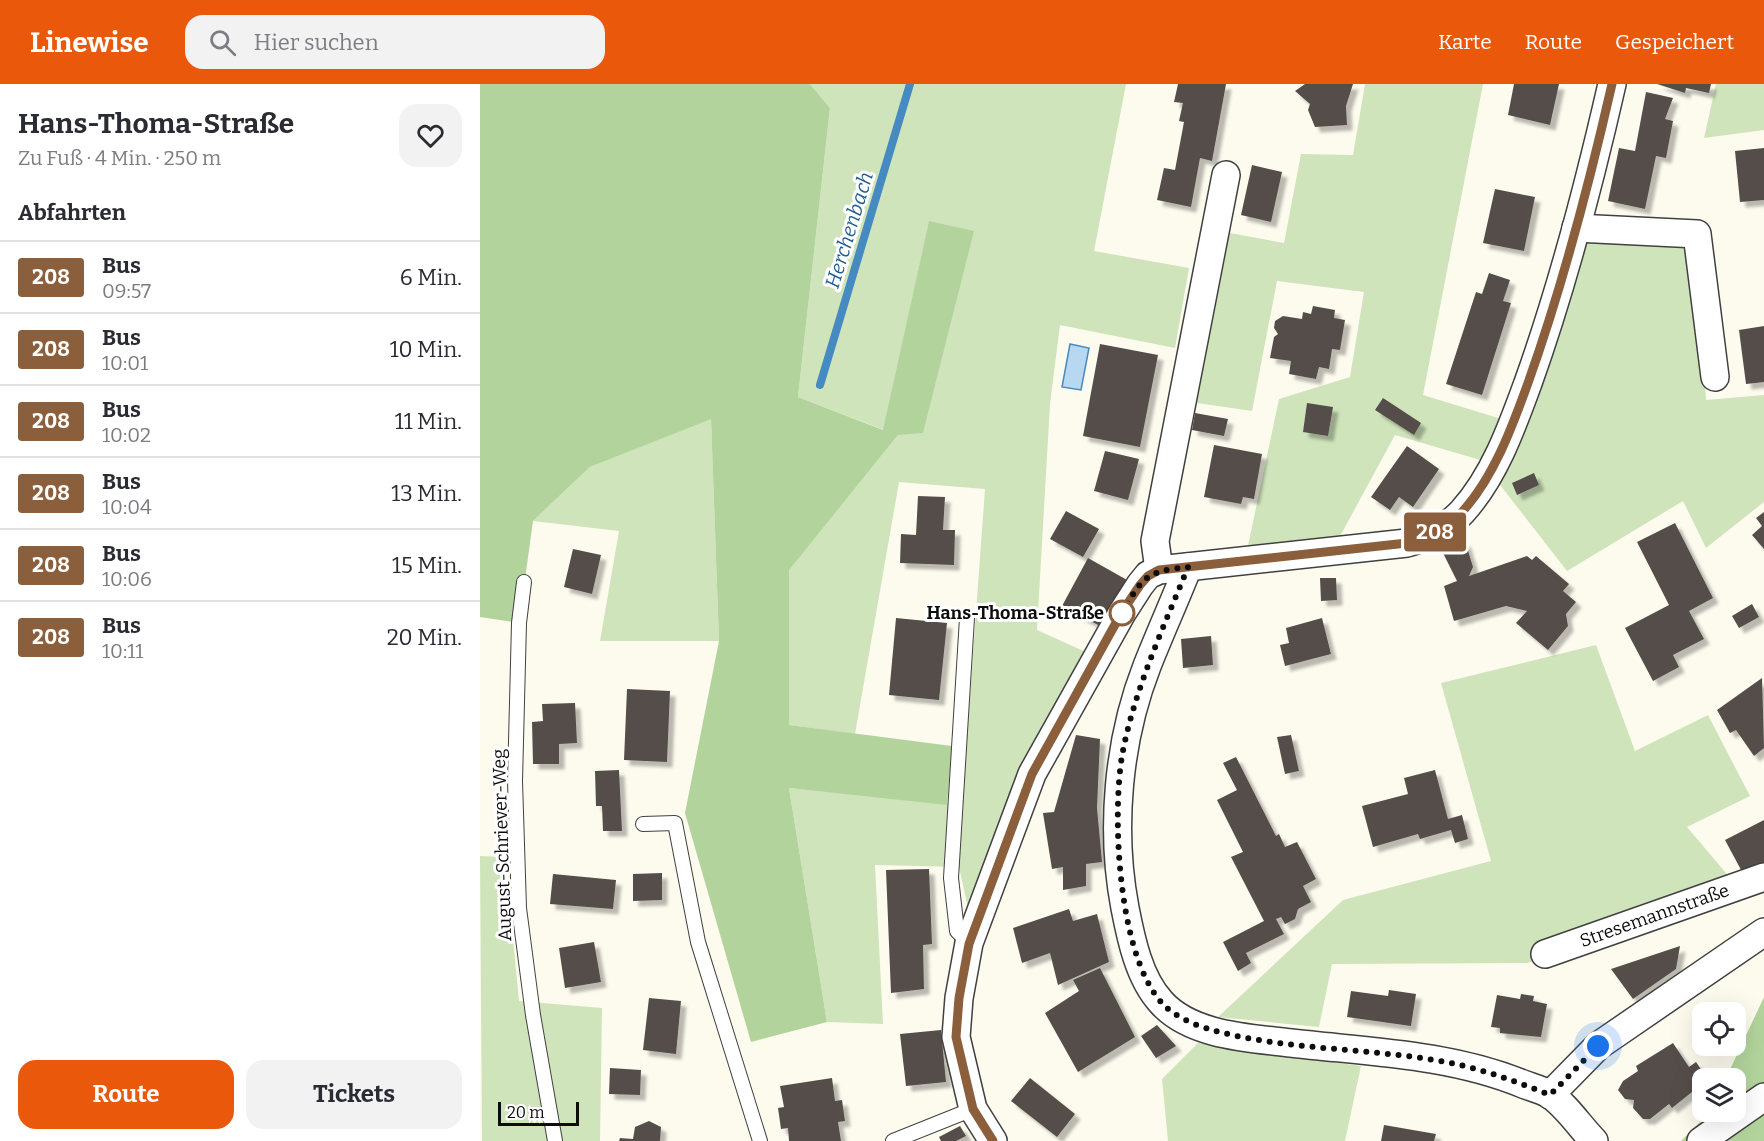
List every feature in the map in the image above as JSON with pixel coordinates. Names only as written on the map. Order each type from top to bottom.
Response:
[{"type":"street","points":[[993,1141],[973,1109],[956,1037],[959,998],[969,944],[1032,774],[1122,612],[1140,585],[1148,576],[1159,570],[1407,543],[1431,535],[1461,512],[1490,470],[1513,424],[1537,357],[1576,228],[1612,84]]},
{"type":"street","points":[[1159,570],[1155,541],[1226,175]]},
{"type":"street","points":[[1576,228],[1697,234],[1715,377]]},
{"type":"street","points":[[1188,567],[1146,667],[1122,757],[1119,839],[1122,894],[1130,933],[1146,978],[1161,1002],[1181,1018],[1211,1030],[1245,1037],[1438,1060],[1503,1076],[1550,1095],[1594,1141]]},
{"type":"street","name":"Stresemannstraße","points":[[1545,954],[1764,877]]},
{"type":"street","points":[[1550,1095],[1598,1046],[1764,932]]},
{"type":"street","points":[[1701,1141],[1764,1097]]},
{"type":"lane","name":"August-Schriever-Weg","points":[[524,582],[519,623],[515,782],[519,908],[533,1015],[555,1141]]},
{"type":"lane","points":[[967,618],[951,878],[957,931],[969,944]]},
{"type":"lane","points":[[643,824],[675,823],[698,942],[760,1141]]},
{"type":"lane","points":[[893,1141],[973,1109]]},
{"type":"green space","points":[[480,84],[810,84],[830,108],[798,397],[883,430],[929,221],[974,231],[923,433],[898,435],[789,570],[789,725],[952,746],[947,805],[789,788],[827,1022],[751,1042],[685,813],[719,641],[711,419],[590,467],[533,521],[519,623],[480,617]]},
{"type":"green space","points":[[810,84],[1126,84],[1094,251],[1189,268],[1175,348],[1060,325],[1050,404],[1037,630],[1088,653],[970,917],[959,867],[875,865],[883,1024],[827,1022],[789,788],[962,805],[985,489],[899,482],[855,734],[789,725],[789,569],[898,435],[929,222],[884,430],[798,397],[830,108]]},
{"type":"green space","points":[[1365,84],[1483,84],[1423,395],[1508,421],[1487,462],[1395,435],[1338,540],[1246,555],[1279,399],[1350,377],[1364,292],[1277,281],[1252,411],[1197,403],[1230,233],[1284,243],[1301,154],[1353,155]]},
{"type":"green space","points":[[1716,84],[1764,84],[1764,130],[1704,138]]},
{"type":"green space","points":[[1582,232],[1694,237],[1706,400],[1764,395],[1764,502],[1706,548],[1683,501],[1567,571],[1497,481]]},
{"type":"green space","points":[[711,418],[719,641],[600,641],[619,531],[533,521],[590,467]]},
{"type":"green space","points":[[1596,645],[1635,751],[1708,715],[1750,796],[1687,827],[1731,879],[1528,963],[1332,964],[1319,1027],[1218,1017],[1343,900],[1491,861],[1441,683]]},
{"type":"green space","points":[[480,856],[505,857],[519,1001],[602,1008],[600,1141],[482,1141]]},
{"type":"green space","points":[[1764,997],[1764,1141],[1681,1141],[1700,1122],[1746,1122],[1746,1068],[1731,1068],[1736,1056],[1746,1056],[1746,1035]]},
{"type":"green space","points":[[1198,1043],[1361,1066],[1345,1141],[1168,1141],[1162,1079]]},
{"type":"water","points":[[1070,344],[1089,348],[1081,390],[1062,387]]},
{"type":"building","points":[[1178,84],[1226,84],[1212,161],[1200,158],[1191,207],[1157,200],[1164,168],[1175,170],[1184,122],[1179,121],[1183,103],[1174,102]]},
{"type":"building","points":[[1305,84],[1353,84],[1346,106],[1347,125],[1315,127],[1308,110],[1310,104],[1295,91]]},
{"type":"building","points":[[1514,84],[1559,84],[1550,125],[1508,115]]},
{"type":"building","points":[[1657,84],[1711,84],[1709,93],[1686,88],[1685,93]]},
{"type":"building","points":[[1646,92],[1673,98],[1665,119],[1673,121],[1666,158],[1656,156],[1645,209],[1608,201],[1619,148],[1635,151]]},
{"type":"building","points":[[1764,148],[1764,200],[1740,202],[1735,151]]},
{"type":"building","points":[[1252,165],[1282,172],[1271,222],[1241,215]]},
{"type":"building","points":[[1495,189],[1535,197],[1524,251],[1483,243]]},
{"type":"building","points":[[1489,273],[1510,280],[1503,301],[1511,303],[1482,395],[1446,384],[1476,292],[1482,294]]},
{"type":"building","points":[[1313,306],[1335,310],[1334,318],[1345,320],[1340,350],[1332,349],[1329,369],[1319,367],[1316,379],[1289,374],[1291,361],[1270,358],[1274,337],[1278,334],[1274,328],[1275,321],[1283,316],[1302,319],[1303,312],[1311,314]]},
{"type":"building","points":[[1764,326],[1764,382],[1746,384],[1739,330]]},
{"type":"building","points":[[1100,344],[1158,355],[1140,447],[1083,436]]},
{"type":"building","points":[[1383,398],[1421,423],[1414,435],[1375,410]]},
{"type":"building","points":[[1307,403],[1333,407],[1328,436],[1303,432]]},
{"type":"building","points":[[1195,413],[1228,419],[1224,436],[1192,430]]},
{"type":"building","points":[[1214,445],[1262,454],[1254,499],[1243,497],[1241,504],[1204,497]]},
{"type":"building","points":[[1407,446],[1439,469],[1413,507],[1399,497],[1390,510],[1371,497]]},
{"type":"building","points":[[1105,451],[1139,459],[1128,500],[1094,491]]},
{"type":"building","points":[[1534,473],[1539,485],[1517,495],[1512,483]]},
{"type":"building","points":[[918,496],[945,497],[943,530],[955,530],[954,565],[900,563],[901,534],[916,535]]},
{"type":"building","points":[[1066,511],[1099,529],[1083,557],[1050,539]]},
{"type":"building","points":[[1764,512],[1764,549],[1752,535],[1762,526],[1756,518]]},
{"type":"building","points":[[1675,523],[1713,598],[1689,611],[1704,639],[1673,655],[1679,667],[1653,681],[1625,628],[1669,605],[1637,542]]},
{"type":"building","points":[[1465,541],[1473,567],[1469,576],[1527,556],[1532,560],[1536,556],[1569,584],[1563,591],[1576,602],[1566,614],[1568,626],[1548,650],[1516,623],[1527,611],[1506,606],[1454,621],[1444,586],[1457,581],[1443,553]]},
{"type":"building","points":[[573,549],[601,555],[592,594],[564,587]]},
{"type":"building","points":[[1088,558],[1127,580],[1102,627],[1062,606]]},
{"type":"building","points":[[1320,578],[1336,578],[1337,600],[1321,601]]},
{"type":"building","points":[[1752,604],[1759,617],[1739,628],[1732,616]]},
{"type":"building","points":[[896,618],[947,623],[939,700],[889,695]]},
{"type":"building","points":[[1322,618],[1331,654],[1285,666],[1280,645],[1289,643],[1286,628]]},
{"type":"building","points":[[1211,636],[1213,665],[1183,668],[1181,639]]},
{"type":"building","points":[[1762,678],[1764,748],[1754,756],[1736,730],[1730,733],[1717,710]]},
{"type":"building","points":[[627,689],[670,691],[667,762],[624,760]]},
{"type":"building","points":[[575,703],[577,743],[559,744],[559,764],[533,764],[532,722],[543,721],[542,704]]},
{"type":"building","points":[[1076,735],[1100,739],[1097,808],[1102,862],[1086,864],[1086,886],[1063,890],[1063,867],[1052,869],[1043,813],[1054,812]]},
{"type":"building","points":[[1291,735],[1299,771],[1285,774],[1277,737]]},
{"type":"building","points":[[1236,757],[1276,836],[1279,834],[1285,847],[1297,842],[1316,879],[1303,886],[1311,902],[1298,909],[1295,919],[1285,924],[1281,917],[1276,919],[1284,934],[1246,953],[1251,963],[1238,971],[1223,942],[1264,921],[1231,857],[1243,852],[1217,800],[1237,790],[1223,763]]},
{"type":"building","points":[[619,770],[622,831],[603,831],[602,806],[596,806],[595,771]]},
{"type":"building","points":[[1435,770],[1448,819],[1462,815],[1468,839],[1455,843],[1451,830],[1420,839],[1418,834],[1373,847],[1362,806],[1408,794],[1404,778]]},
{"type":"building","points":[[1764,820],[1764,873],[1747,881],[1725,840]]},
{"type":"building","points":[[929,869],[932,944],[923,945],[924,989],[891,993],[886,870]]},
{"type":"building","points":[[662,873],[662,900],[633,901],[633,874]]},
{"type":"building","points":[[553,874],[616,880],[613,909],[550,904]]},
{"type":"building","points":[[1069,909],[1073,921],[1097,914],[1109,962],[1058,985],[1050,953],[1022,963],[1013,928]]},
{"type":"building","points":[[594,942],[601,982],[565,988],[559,948]]},
{"type":"building","points":[[1680,946],[1676,969],[1633,999],[1611,969]]},
{"type":"building","points":[[1100,968],[1135,1037],[1078,1072],[1045,1013],[1079,991],[1073,980]]},
{"type":"building","points":[[1389,990],[1416,994],[1411,1026],[1347,1017],[1351,991],[1388,996]]},
{"type":"building","points":[[1521,994],[1534,996],[1533,1001],[1547,1004],[1541,1037],[1500,1033],[1500,1028],[1491,1027],[1497,995],[1520,999]]},
{"type":"building","points":[[649,998],[681,1001],[676,1054],[643,1050]]},
{"type":"building","points":[[1157,1025],[1176,1046],[1156,1058],[1141,1036]]},
{"type":"building","points":[[941,1030],[946,1082],[906,1086],[900,1034]]},
{"type":"building","points":[[1673,1043],[1689,1067],[1696,1062],[1700,1068],[1692,1068],[1692,1092],[1672,1108],[1669,1104],[1650,1119],[1643,1119],[1633,1108],[1634,1100],[1625,1099],[1618,1090],[1623,1081],[1638,1071],[1636,1066]]},
{"type":"building","points":[[610,1068],[641,1070],[640,1095],[609,1094]]},
{"type":"building","points":[[832,1078],[835,1101],[842,1100],[845,1121],[838,1122],[841,1141],[789,1141],[788,1128],[781,1129],[778,1108],[784,1107],[780,1086]]},
{"type":"building","points":[[1030,1078],[1075,1114],[1057,1137],[1011,1101]]},
{"type":"building","points":[[649,1121],[661,1127],[660,1141],[619,1141],[620,1138],[633,1139],[635,1127]]},
{"type":"building","points":[[1384,1125],[1436,1134],[1434,1141],[1381,1141]]},
{"type":"building","points":[[960,1126],[966,1136],[956,1141],[941,1141],[939,1137]]},
{"type":"waterway","name":"Herchenbach","points":[[820,385],[910,84]]},
{"type":"bus line","name":"208","points":[[993,1141],[973,1109],[956,1037],[959,998],[969,944],[1032,774],[1122,612],[1140,585],[1148,576],[1159,570],[1407,543],[1431,535],[1461,512],[1479,489],[1495,461],[1513,424],[1537,357],[1560,286],[1590,178],[1612,84]]},
{"type":"place","name":"Hans-Thoma-Straße","points":[[1122,613]]},
{"type":"route","points":[[1122,613],[1148,576],[1159,570],[1188,567],[1146,667],[1122,757],[1119,839],[1122,894],[1130,933],[1146,978],[1161,1002],[1181,1018],[1211,1030],[1245,1037],[1429,1059],[1466,1066],[1503,1076],[1550,1095],[1598,1046]]}]
